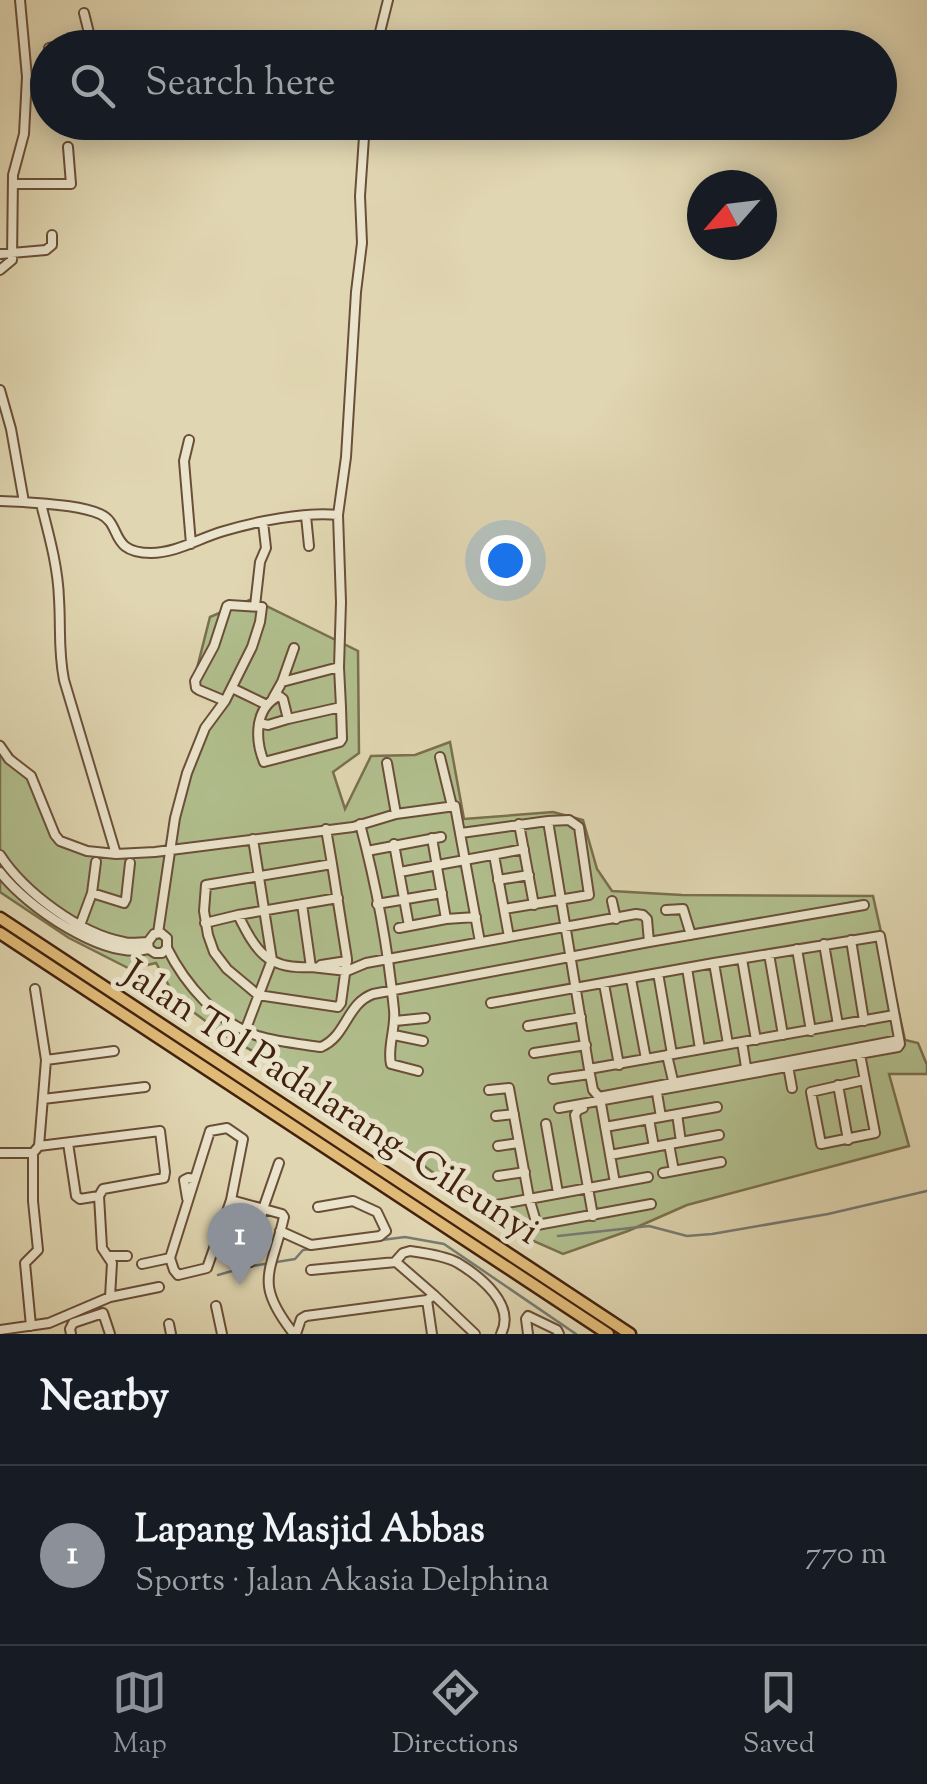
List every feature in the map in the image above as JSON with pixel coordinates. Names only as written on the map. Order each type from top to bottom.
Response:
[{"type":"highway","name":"Jalan Tol Padalarang–Cileunyi","points":[[0,918],[630,1334]]},
{"type":"highway","name":"Jalan Tol Padalarang–Cileunyi","points":[[0,933],[608,1334]]},
{"type":"street","points":[[0,270],[12,260],[12,186],[24,134],[28,77],[20,0]]},
{"type":"street","points":[[380,30],[388,0]]},
{"type":"street","points":[[84,13],[88,30]]},
{"type":"street","points":[[25,50],[30,50]]},
{"type":"street","points":[[294,648],[282,682],[258,723],[256,733],[266,763],[342,740],[338,515],[362,243],[364,140]]},
{"type":"street","points":[[0,189],[71,184],[68,147]]},
{"type":"street","points":[[0,254],[46,250],[52,245],[52,235]]},
{"type":"street","points":[[0,390],[24,502]]},
{"type":"street","points":[[190,440],[184,461],[191,544]]},
{"type":"street","points":[[0,501],[100,514],[122,545],[131,551],[154,553],[264,522],[338,515]]},
{"type":"street","points":[[41,504],[55,562],[58,652],[116,854]]},
{"type":"street","points":[[306,516],[308,546]]},
{"type":"street","points":[[255,606],[260,562],[266,548],[264,522]]},
{"type":"street","points":[[161,934],[175,818],[190,765],[208,723],[225,701],[252,646],[264,608],[227,606],[214,646],[195,681],[196,688],[225,701]]},
{"type":"street","points":[[282,682],[339,667]]},
{"type":"street","points":[[232,688],[270,702]]},
{"type":"street","points":[[270,702],[279,696],[283,699],[288,720]]},
{"type":"street","points":[[258,723],[268,725],[340,707]]},
{"type":"street","points":[[0,746],[9,760],[30,776],[60,841],[86,851],[116,854],[170,850],[456,807],[480,942]]},
{"type":"street","points":[[440,757],[452,806]]},
{"type":"street","points":[[388,763],[396,814]]},
{"type":"street","points":[[461,833],[548,820],[569,820],[579,827],[590,890],[587,896],[504,909]]},
{"type":"street","points":[[548,820],[590,1072],[601,1101],[615,1182]]},
{"type":"street","points":[[360,824],[392,990],[395,1021],[389,1062],[418,1070]]},
{"type":"street","points":[[519,824],[534,905]]},
{"type":"street","points":[[326,829],[338,898],[347,966],[341,1003],[338,1007],[258,995],[214,952],[205,923],[206,885],[332,864]]},
{"type":"street","points":[[368,851],[437,837],[436,865],[446,919]]},
{"type":"street","points":[[245,1031],[272,960],[254,838]]},
{"type":"street","points":[[394,844],[410,926]]},
{"type":"street","points":[[400,872],[524,849]]},
{"type":"street","points":[[494,855],[508,936]]},
{"type":"street","points":[[0,856],[42,900],[79,929]]},
{"type":"street","points":[[79,929],[92,893],[96,862]]},
{"type":"street","points":[[92,893],[124,902],[130,863]]},
{"type":"street","points":[[0,872],[44,912],[118,949],[139,952],[149,945],[151,936],[161,934]]},
{"type":"street","points":[[498,880],[528,875]]},
{"type":"street","points":[[377,904],[442,893]]},
{"type":"street","points":[[205,923],[338,898]]},
{"type":"street","points":[[612,901],[616,918]]},
{"type":"street","points":[[302,904],[314,967]]},
{"type":"street","points":[[165,950],[191,989],[245,1031],[322,1046],[334,1038],[359,1000],[374,994],[864,905]]},
{"type":"street","points":[[666,910],[683,909],[691,934]]},
{"type":"street","points":[[238,915],[253,942],[285,967],[326,963],[347,966],[643,914],[650,942]]},
{"type":"street","points":[[398,928],[476,917]]},
{"type":"street","points":[[161,934],[168,941],[165,950]]},
{"type":"street","points":[[491,1003],[880,936],[898,1046],[656,1087],[559,1108]]},
{"type":"street","points":[[850,940],[864,1021]]},
{"type":"street","points":[[824,944],[838,1026]]},
{"type":"street","points":[[149,945],[155,953],[165,950]]},
{"type":"street","points":[[797,949],[811,1030]]},
{"type":"street","points":[[769,954],[783,1036]]},
{"type":"street","points":[[742,959],[756,1040]]},
{"type":"street","points":[[714,963],[728,1044]]},
{"type":"street","points":[[686,968],[700,1050]]},
{"type":"street","points":[[658,973],[673,1084]]},
{"type":"street","points":[[631,979],[646,1060]]},
{"type":"street","points":[[604,984],[619,1065]]},
{"type":"street","points":[[30,1326],[25,1263],[38,1250],[33,1202],[46,1060],[35,989]]},
{"type":"street","points":[[553,1079],[894,1015]]},
{"type":"street","points":[[395,1021],[425,1018]]},
{"type":"street","points":[[528,1026],[581,1018]]},
{"type":"street","points":[[394,1035],[423,1041]]},
{"type":"street","points":[[673,1084],[899,1040]]},
{"type":"street","points":[[742,1042],[746,1067]]},
{"type":"street","points":[[534,1053],[586,1045]]},
{"type":"street","points":[[46,1060],[114,1052]]},
{"type":"street","points":[[860,1054],[875,1133],[820,1143],[812,1090],[864,1080]]},
{"type":"street","points":[[788,1066],[792,1088]]},
{"type":"street","points":[[838,1085],[848,1140]]},
{"type":"street","points":[[43,1099],[145,1087]]},
{"type":"street","points":[[488,1090],[508,1087],[534,1221],[538,1225],[651,1204]]},
{"type":"street","points":[[656,1087],[662,1117]]},
{"type":"street","points":[[593,1216],[576,1112],[601,1101]]},
{"type":"street","points":[[605,1127],[717,1107]]},
{"type":"street","points":[[496,1116],[514,1114]]},
{"type":"street","points":[[677,1114],[681,1142]]},
{"type":"street","points":[[649,1120],[654,1147]]},
{"type":"street","points":[[546,1124],[558,1193]]},
{"type":"street","points":[[222,1127],[244,1139],[231,1200],[207,1268],[178,1274],[170,1258],[210,1131],[222,1127]]},
{"type":"street","points":[[0,1153],[160,1131],[164,1178],[102,1190],[99,1196],[102,1248],[112,1268],[110,1297]]},
{"type":"street","points":[[610,1156],[719,1135]]},
{"type":"street","points":[[68,1143],[76,1196],[99,1196]]},
{"type":"street","points":[[498,1146],[519,1143]]},
{"type":"street","points":[[669,1144],[674,1171]]},
{"type":"street","points":[[250,1262],[279,1162]]},
{"type":"street","points":[[662,1173],[722,1162]]},
{"type":"street","points":[[498,1176],[525,1172]]},
{"type":"street","points":[[490,1206],[648,1177]]},
{"type":"street","points":[[231,1200],[284,1215],[268,1288],[277,1312],[295,1334],[306,1316],[431,1298]]},
{"type":"street","points":[[280,1230],[312,1245],[380,1236],[386,1231],[378,1212],[353,1201],[318,1207]]},
{"type":"street","points":[[311,1270],[396,1262],[410,1251],[456,1262],[498,1298],[505,1327],[501,1334]]},
{"type":"street","points":[[108,1256],[127,1256]]},
{"type":"street","points":[[142,1264],[170,1258]]},
{"type":"street","points":[[396,1262],[474,1334]]},
{"type":"street","points":[[0,1330],[62,1318],[110,1297],[159,1287]]},
{"type":"street","points":[[431,1298],[432,1334]]},
{"type":"street","points":[[216,1306],[222,1334]]},
{"type":"street","points":[[72,1334],[73,1323],[103,1313],[110,1334]]},
{"type":"street","points":[[528,1334],[528,1316],[559,1334]]},
{"type":"green space","points":[[252,599],[358,651],[359,753],[333,772],[345,809],[371,756],[415,755],[450,742],[464,819],[553,812],[583,820],[597,869],[612,891],[873,896],[905,1040],[918,1043],[927,1065],[927,1074],[889,1074],[909,1146],[687,1205],[563,1254],[513,1232],[281,1066],[230,1039],[177,1000],[156,963],[130,969],[69,938],[0,892],[0,741],[30,776],[55,835],[94,852],[155,852],[170,843],[188,764],[222,703],[194,680],[210,617]]},
{"type":"waterway","points":[[558,1236],[649,1226],[687,1236],[712,1234],[828,1214],[927,1191]]},
{"type":"waterway","points":[[218,1275],[295,1259],[303,1250],[405,1237],[444,1244],[576,1334]]},
{"type":"place","name":"Lapang Masjid Abbas","points":[[240,1285]]}]
